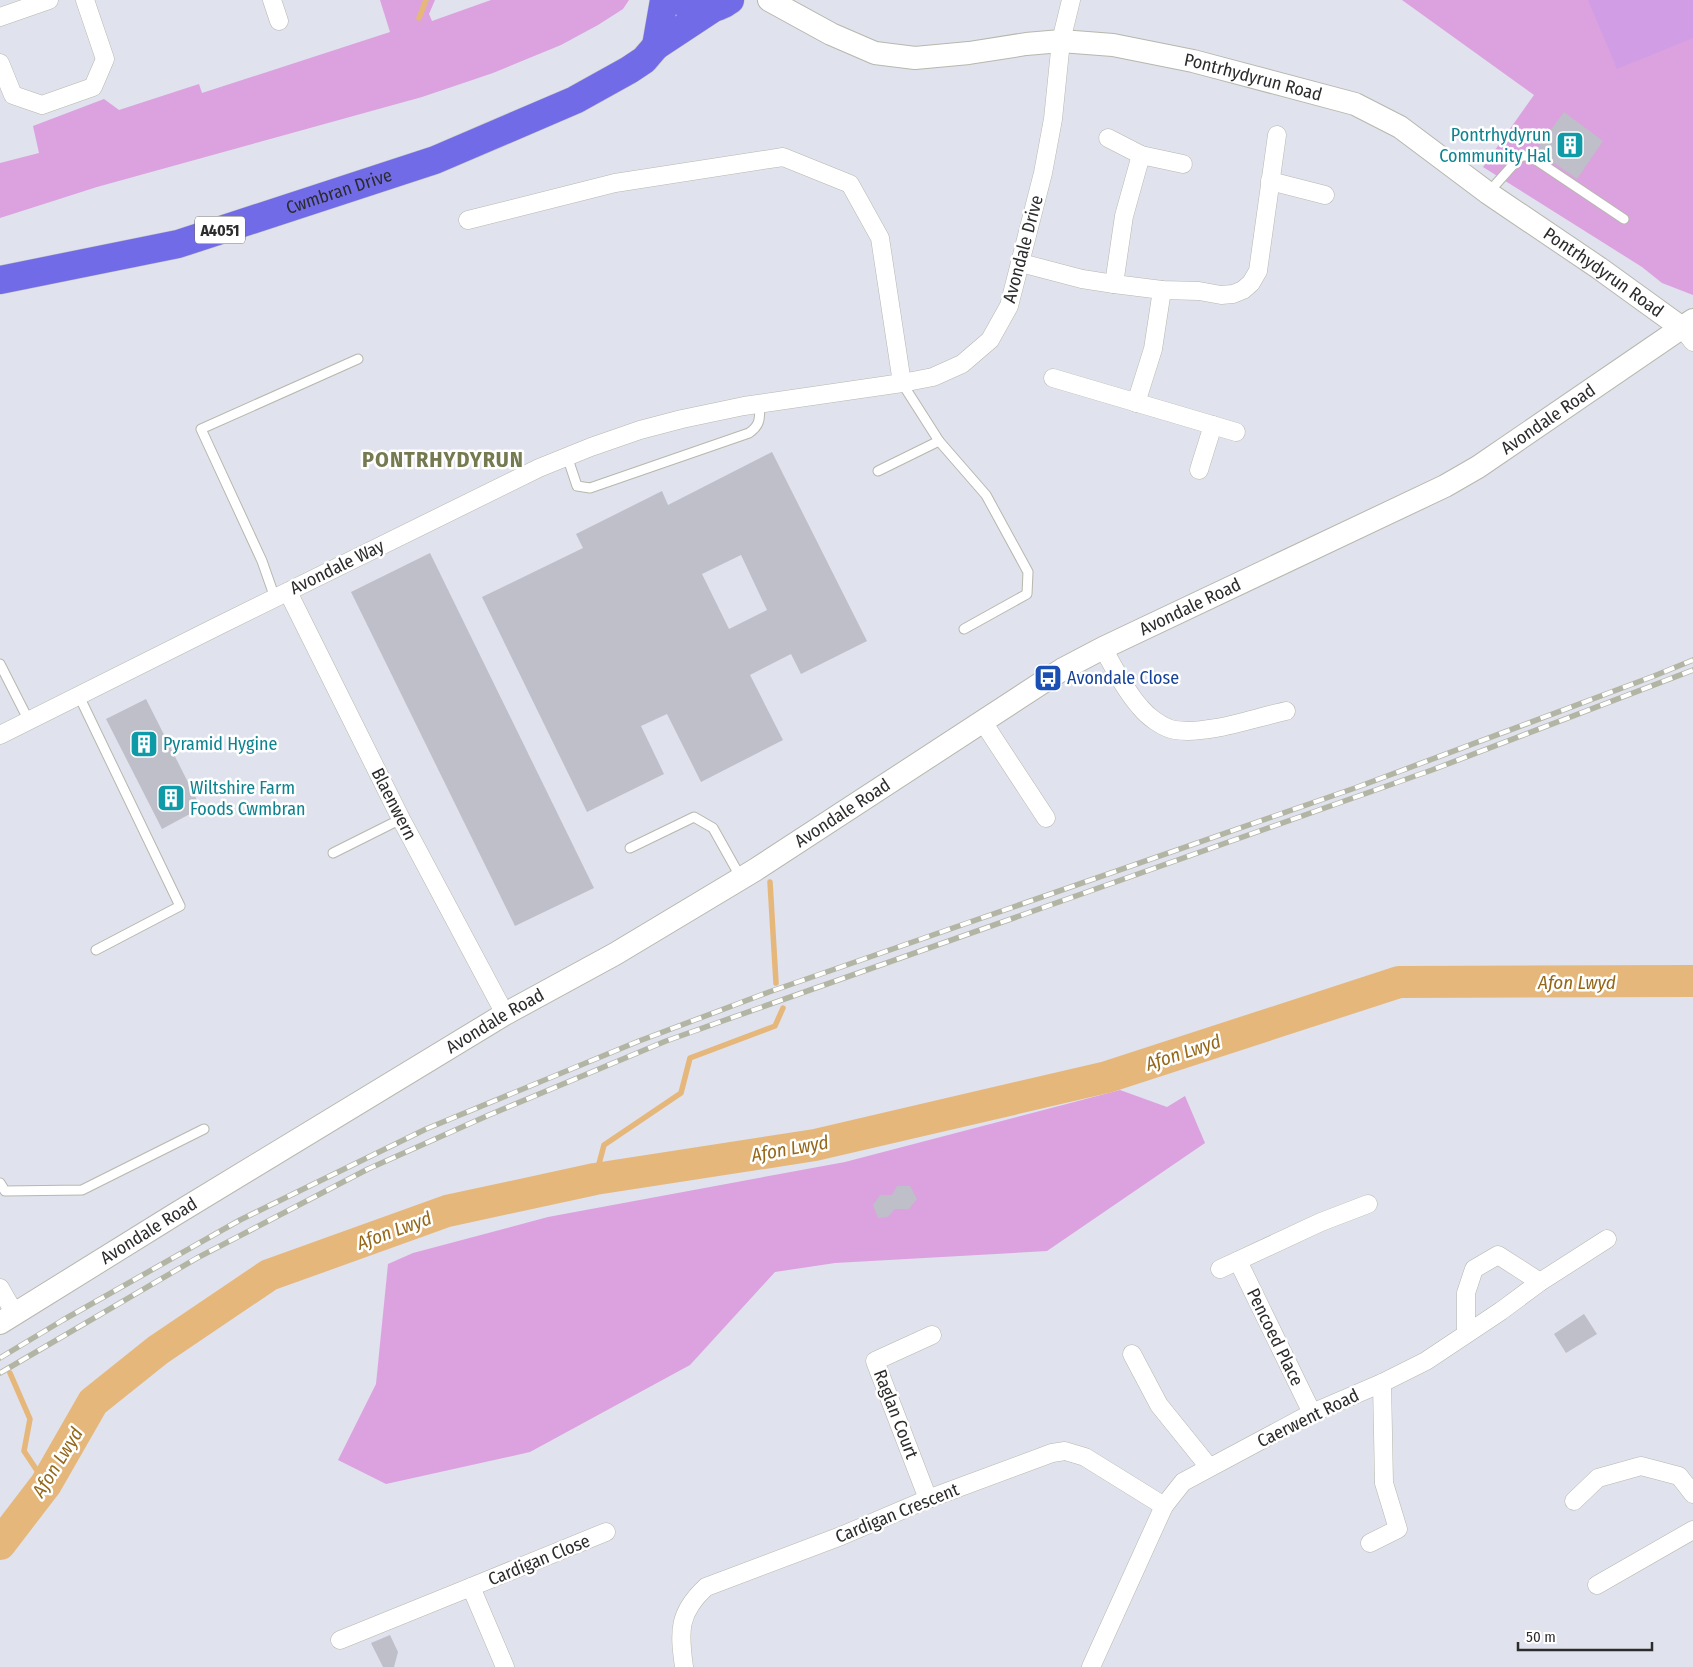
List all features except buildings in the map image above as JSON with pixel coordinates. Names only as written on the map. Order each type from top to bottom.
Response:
[{"type":"main road","points":[[656,46],[664,0]]},
{"type":"main road","points":[[680,0],[698,9],[721,4]]},
{"type":"main road","name":"A4051","points":[[656,46],[721,4]]},
{"type":"main road","name":"Cwmbran Drive","points":[[0,280],[178,244],[434,160],[575,100],[629,70],[644,60],[656,46]]},
{"type":"street","points":[[0,16],[49,0]]},
{"type":"street","points":[[0,63],[13,95],[42,105],[93,88],[105,59],[85,0]]},
{"type":"street","points":[[272,0],[279,21]]},
{"type":"street","name":"Pontrhydyrun Road","points":[[769,0],[832,34],[874,53],[915,58],[969,54],[1026,44],[1061,41],[1113,45],[1193,61],[1355,104],[1400,127],[1488,193],[1689,330]]},
{"type":"street","name":"Avondale Drive","points":[[682,419],[760,403],[933,377],[962,364],[990,340],[1009,306],[1045,164],[1053,119],[1061,41],[1071,0]]},
{"type":"street","points":[[1021,263],[1082,279],[1162,290],[1199,291],[1221,294],[1233,294],[1243,290],[1251,283],[1258,271],[1277,135]]},
{"type":"street","points":[[1108,138],[1141,154],[1183,164]]},
{"type":"street","points":[[1114,284],[1124,216],[1141,154]]},
{"type":"street","points":[[468,220],[615,183],[783,156],[850,184],[880,238],[902,383]]},
{"type":"street","points":[[1270,181],[1325,195]]},
{"type":"street","points":[[1136,403],[1153,349],[1162,290]]},
{"type":"street","name":"Avondale Road","points":[[8,1318],[505,1014],[614,954],[741,879],[1048,678],[1103,648],[1445,486],[1486,462],[1689,330]]},
{"type":"street","points":[[1053,378],[1236,432]]},
{"type":"street","name":"Avondale Way","points":[[0,735],[539,468],[640,430],[682,419]]},
{"type":"street","points":[[1199,470],[1213,426]]},
{"type":"street","name":"Blaenwern","points":[[281,595],[505,1014]]},
{"type":"street","points":[[1103,648],[1128,691],[1141,708],[1155,720],[1174,730],[1203,730],[1286,711]]},
{"type":"street","points":[[983,722],[1046,818]]},
{"type":"street","points":[[1220,1269],[1321,1222],[1368,1204]]},
{"type":"street","name":"Caerwent Road","points":[[1091,1667],[1164,1506],[1183,1482],[1312,1414],[1426,1361],[1540,1282],[1607,1239]]},
{"type":"street","points":[[1466,1334],[1466,1293],[1474,1269],[1498,1255],[1540,1282]]},
{"type":"street","name":"Pencoed Place","points":[[1238,1261],[1312,1414]]},
{"type":"street","points":[[0,1288],[8,1318]]},
{"type":"street","name":"Raglan Court","points":[[928,1499],[875,1361],[932,1335]]},
{"type":"street","points":[[1132,1354],[1159,1405],[1209,1467]]},
{"type":"street","points":[[1370,1543],[1398,1529],[1384,1483],[1382,1383]]},
{"type":"street","name":"Cardigan Crescent","points":[[684,1667],[682,1625],[685,1612],[695,1597],[706,1587],[841,1536],[928,1499],[1039,1457],[1065,1451],[1085,1457],[1164,1506]]},
{"type":"street","points":[[1574,1501],[1598,1478],[1641,1466],[1679,1476],[1693,1494]]},
{"type":"street","points":[[1597,1585],[1693,1530]]},
{"type":"street","name":"Cardigan Close","points":[[340,1640],[606,1532]]},
{"type":"street","name":"Cardigan Close","points":[[471,1587],[505,1667]]},
{"type":"lane","points":[[1488,193],[1520,157],[1530,156],[1624,219]]},
{"type":"lane","points":[[281,595],[262,561],[201,429],[358,359]]},
{"type":"lane","points":[[902,383],[939,441],[986,495],[1028,572],[1027,594],[964,629]]},
{"type":"lane","points":[[568,456],[577,486],[590,488],[749,433],[756,428],[759,422],[760,403]]},
{"type":"lane","points":[[878,471],[939,441]]},
{"type":"lane","points":[[0,664],[29,721]]},
{"type":"lane","points":[[79,696],[180,906],[96,950]]},
{"type":"lane","points":[[630,848],[694,817],[713,828],[741,879]]},
{"type":"lane","points":[[333,853],[401,819]]},
{"type":"lane","points":[[0,1183],[5,1191],[82,1190],[204,1129]]},
{"type":"shaded area","points":[[380,0],[435,0],[429,14],[432,21],[491,0],[629,0],[623,9],[561,45],[493,73],[422,97],[97,187],[0,218],[0,163],[39,153],[33,126],[104,99],[119,110],[199,84],[202,93],[390,32]]},
{"type":"shaded area","points":[[1402,0],[1693,0],[1693,295],[1662,283],[1642,267],[1483,167],[1534,95]]},
{"type":"shaded area","points":[[1588,0],[1693,0],[1693,38],[1617,69]]},
{"type":"shaded area","points":[[1120,1090],[1167,1107],[1185,1096],[1205,1143],[1047,1251],[835,1263],[775,1272],[690,1365],[530,1452],[386,1484],[338,1460],[376,1384],[388,1264],[413,1253],[548,1217],[845,1162]]},
{"type":"waterway","points":[[419,18],[426,0]]},
{"type":"waterway","points":[[770,882],[776,983]]},
{"type":"waterway","name":"Afon Lwyd","points":[[0,1544],[46,1484],[93,1402],[158,1350],[269,1275],[447,1211],[595,1179],[815,1145],[1107,1077],[1399,982],[1693,981]]},
{"type":"waterway","points":[[595,1179],[604,1145],[681,1093],[690,1058],[775,1026],[783,1008]]},
{"type":"waterway","points":[[10,1373],[30,1419],[24,1451],[46,1484]]},
{"type":"railway","points":[[0,1358],[63,1320],[240,1220],[426,1129],[639,1041],[769,992],[1355,788],[1693,660]]},
{"type":"railway","points":[[0,1373],[197,1258],[368,1169],[489,1115],[666,1041],[1432,770],[1693,670]]},
{"type":"place","name":"Pontrhydyrun Community Hal","points":[[1570,145]]},
{"type":"place","name":"Avondale Close","points":[[1048,678]]},
{"type":"place","name":"Pyramid Hygine","points":[[144,744]]},
{"type":"place","name":"Wiltshire Farm Foods Cwmbran","points":[[171,798]]},
{"type":"district","name":"PONTRHYDYRUN","points":[[443,459]]}]
